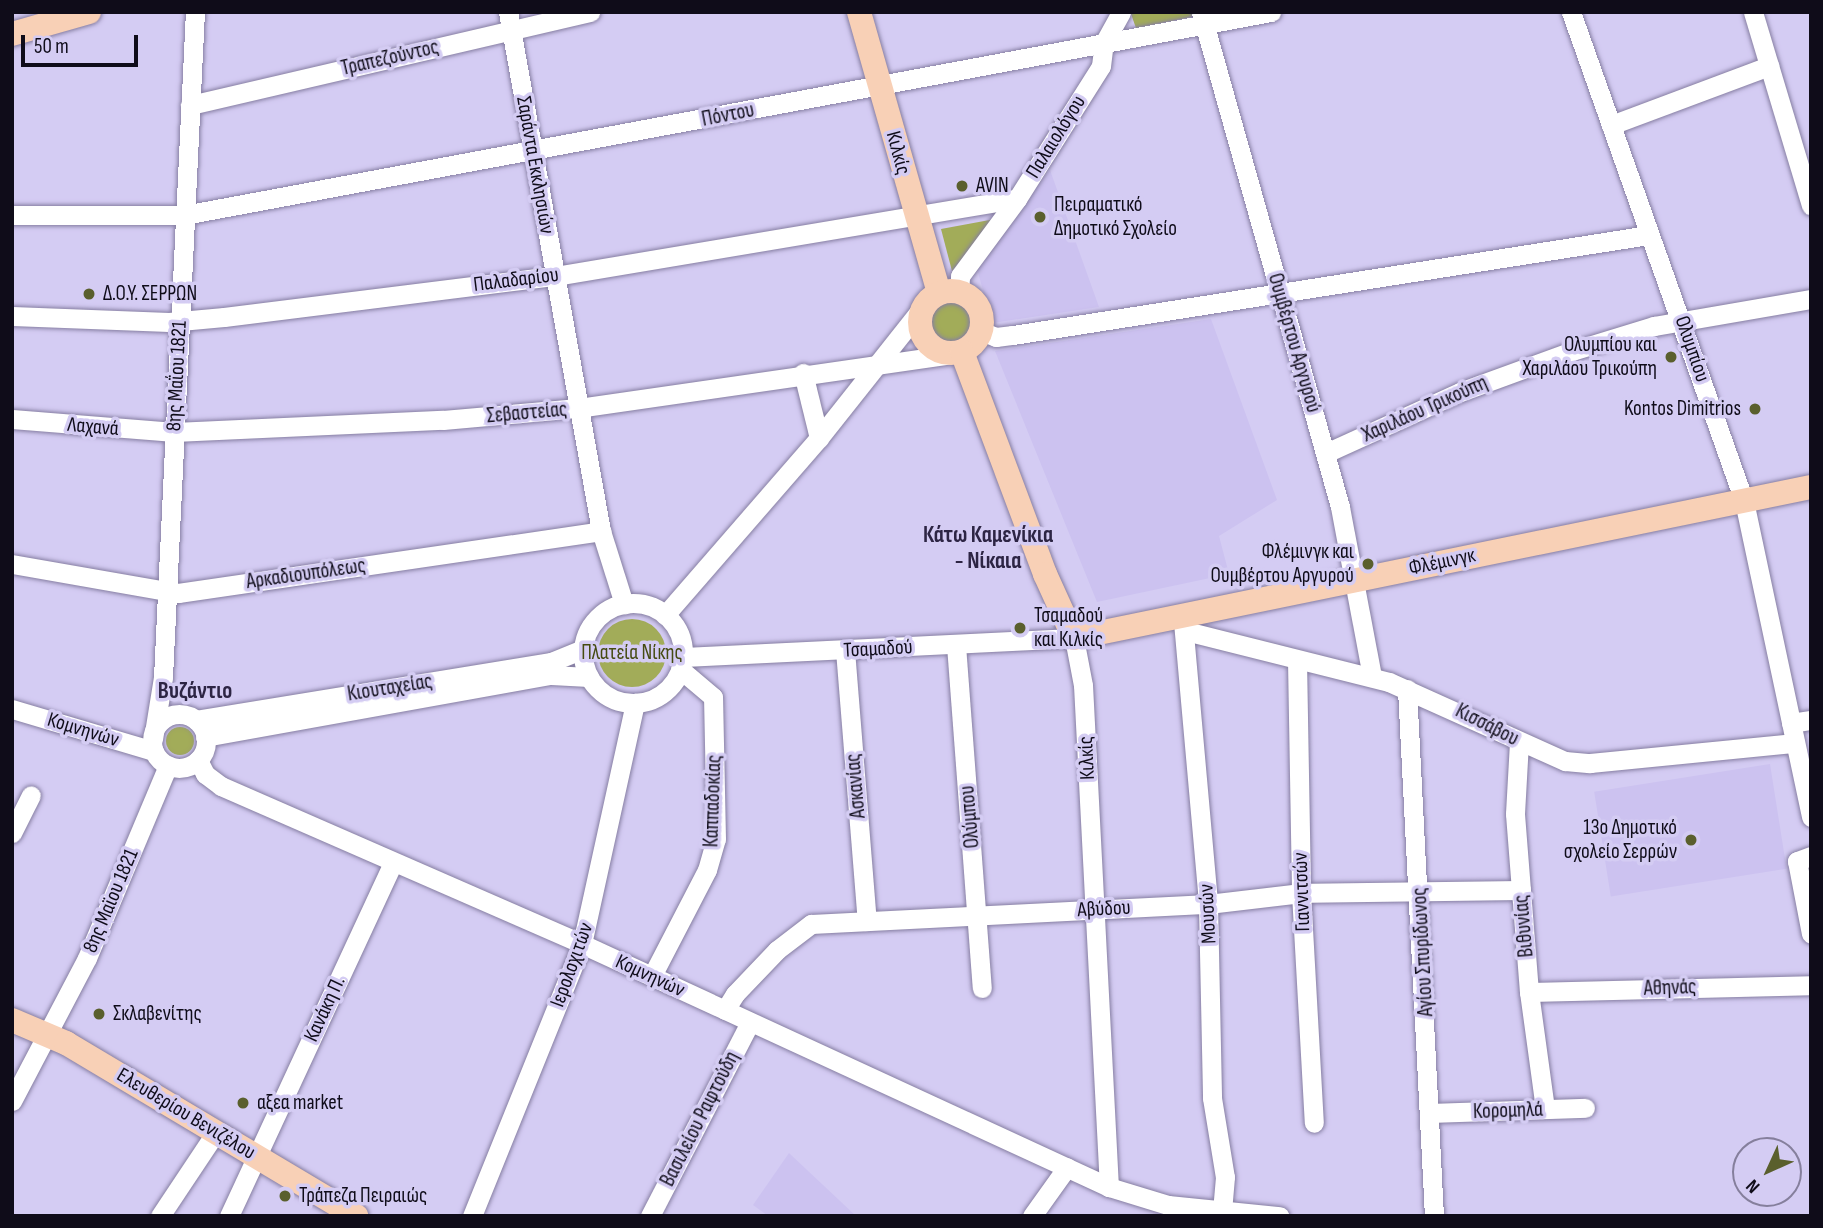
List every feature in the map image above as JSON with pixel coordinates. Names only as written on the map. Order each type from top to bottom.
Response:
[{"type":"main road","points":[[12,34],[89,12]]},
{"type":"main road","name":"Κιλκίς","points":[[859,12],[915,217],[942,296]]},
{"type":"main road","points":[[942,296],[978,306],[981,331],[957,353],[935,349],[924,337],[920,319],[942,296]]},
{"type":"main road","name":"Κιλκίς","points":[[957,353],[1045,574],[1074,638]]},
{"type":"main road","name":"Φλέμινγκ","points":[[1074,638],[1184,624],[1357,580],[1811,487]]},
{"type":"main road","name":"Ελευθερίου Βενιζέλου","points":[[12,1020],[47,1035],[356,1216]]},
{"type":"street","name":"8ης Μαΐου 1821","points":[[158,751],[195,12]]},
{"type":"street","name":"Τραπεζούντος","points":[[190,105],[510,21],[590,12]]},
{"type":"street","name":"Παλαιολόγου","points":[[877,366],[960,276],[1017,198],[1101,66],[1104,43],[1121,12]]},
{"type":"street","name":"Πόντου","points":[[12,215],[184,215],[533,153],[1104,43],[1203,19],[1271,12]]},
{"type":"street","name":"Ολυμπίου","points":[[1571,12],[1649,235],[1683,321],[1744,500],[1801,721],[1795,743],[1811,817]]},
{"type":"street","points":[[1754,12],[1811,205]]},
{"type":"street","name":"Ουμβέρτου Αργυρού","points":[[1203,19],[1326,453],[1357,580],[1372,677]]},
{"type":"street","name":"Σαράντα Εκκλησιών","points":[[510,21],[601,531],[624,604]]},
{"type":"street","points":[[1611,125],[1769,66]]},
{"type":"street","name":"Παλαδαρίου","points":[[12,316],[179,321],[555,276],[1017,198]]},
{"type":"street","points":[[981,331],[996,337],[1013,335],[1281,295],[1649,235]]},
{"type":"street","name":"Χαριλάου Τρικούπη","points":[[1326,453],[1538,362],[1683,321],[1811,299]]},
{"type":"street","name":"Σεβαστείας","points":[[174,432],[371,425],[578,408],[803,373],[877,366],[957,353]]},
{"type":"street","points":[[665,615],[819,438],[877,366]]},
{"type":"street","points":[[803,373],[819,438]]},
{"type":"street","name":"Λαχανά","points":[[12,419],[174,432]]},
{"type":"street","name":"Αρκαδιουπόλεως","points":[[12,564],[167,593],[601,531]]},
{"type":"street","points":[[624,604],[649,606],[665,615],[677,631],[681,663],[663,693],[635,703],[611,698],[589,677],[583,649],[596,619],[624,604]]},
{"type":"street","name":"Κισσάβου","points":[[1184,624],[1297,660],[1372,677],[1407,689],[1557,759],[1590,763],[1795,743]]},
{"type":"street","name":"Μουσών","points":[[1184,624],[1208,904],[1212,1098],[1225,1177],[1222,1210]]},
{"type":"street","name":"Τσαμαδού","points":[[681,663],[845,650],[1074,638]]},
{"type":"street","name":"Κιλκίς","points":[[1074,638],[1082,672],[1109,1186]]},
{"type":"street","name":"Ολύμπου","points":[[956,645],[979,915],[982,988]]},
{"type":"street","name":"Κιουταχείας","points":[[197,725],[551,662],[583,649]]},
{"type":"street","name":"Ασκανίας","points":[[845,650],[867,920]]},
{"type":"street","name":"Γιαννιτσών","points":[[1297,660],[1301,893],[1314,1123]]},
{"type":"street","name":"Καππαδοκίας","points":[[652,976],[707,870],[716,839],[713,697],[681,663]]},
{"type":"street","name":"Κιουταχείας","points":[[197,725],[551,675],[589,677]]},
{"type":"street","points":[[163,677],[197,725],[198,760],[184,768],[158,751],[165,719],[197,725]]},
{"type":"street","name":"Αγίου Σπυρίδωνος","points":[[1407,689],[1421,890],[1434,1216]]},
{"type":"street","name":"Ιερολοχιτών","points":[[472,1216],[582,944],[635,703]]},
{"type":"street","name":"Κομνηνών","points":[[12,709],[158,751]]},
{"type":"street","name":"Βιθυνίας","points":[[1519,742],[1515,814],[1529,992],[1545,1110]]},
{"type":"street","name":"8ης Μαϊου 1821","points":[[12,1101],[87,958],[158,751]]},
{"type":"street","name":"Κομνηνών","points":[[198,760],[205,774],[221,786],[582,944],[1109,1186],[1167,1210],[1222,1210],[1279,1216]]},
{"type":"street","points":[[12,833],[31,795]]},
{"type":"street","points":[[1811,856],[1797,861],[1811,934]]},
{"type":"street","name":"Κανάκη Π.","points":[[229,1216],[393,862]]},
{"type":"street","name":"Αβύδου","points":[[725,1010],[734,994],[804,926],[867,920],[1208,904],[1301,893],[1521,890]]},
{"type":"street","points":[[1786,985],[1811,968]]},
{"type":"street","name":"Αθηνάς","points":[[1529,992],[1811,985]]},
{"type":"street","name":"Βασιλείου Ραφτούδη","points":[[650,1216],[750,1022]]},
{"type":"street","name":"Κορομηλά","points":[[1431,1114],[1585,1108]]},
{"type":"street","points":[[160,1216],[216,1132]]},
{"type":"street","points":[[1032,1216],[1067,1167]]},
{"type":"shaded area","name":"Πειραματικό Δημοτικό Σχολείο","points":[[1050,170],[1099,307],[992,323],[976,265]]},
{"type":"shaded area","points":[[1211,319],[1277,500],[1219,536],[1229,574],[1097,602],[995,351]]},
{"type":"shaded area","name":"13ο Δημοτικό σχολείο Σερρών","points":[[1770,764],[1787,869],[1611,897],[1594,792]]},
{"type":"shaded area","points":[[789,1153],[856,1216],[768,1216],[753,1205]]},
{"type":"green space","points":[[1193,12],[1192,17],[1136,28],[1131,14]]},
{"type":"green space","points":[[995,219],[952,271],[941,229]]},
{"type":"green space","points":[[951,302],[965,308],[971,322],[965,336],[951,342],[937,336],[931,322],[937,308]]},
{"type":"green space","name":"Πλατεία Νίκης","points":[[632,619],[645,622],[656,629],[663,640],[666,653],[663,666],[656,677],[645,684],[632,687],[619,684],[608,677],[601,666],[598,653],[601,640],[608,629],[619,622]]},
{"type":"green space","points":[[180,727],[190,731],[194,741],[190,751],[180,755],[170,751],[166,741],[170,731]]},
{"type":"place","name":"AVIN","points":[[962,186]]},
{"type":"place","name":"Πειραματικό Δημοτικό Σχολείο","points":[[1040,217]]},
{"type":"place","name":"Δ.Ο.Υ. ΣΕΡΡΩΝ","points":[[89,294]]},
{"type":"place","name":"Ολυμπίου και Χαριλάου Τρικούπη","points":[[1671,357]]},
{"type":"place","name":"Kontos Dimitrios","points":[[1755,409]]},
{"type":"place","name":"Φλέμινγκ και Ουμβέρτου Αργυρού","points":[[1368,564]]},
{"type":"place","name":"Τσαμαδού και Κιλκίς","points":[[1020,628]]},
{"type":"place","name":"13ο Δημοτικό σχολείο Σερρών","points":[[1691,840]]},
{"type":"place","name":"Σκλαβενίτης","points":[[99,1014]]},
{"type":"place","name":"αξεα market","points":[[243,1103]]},
{"type":"place","name":"Τράπεζα Πειραιώς","points":[[285,1196]]},
{"type":"district","name":"Κάτω Καμενίκια - Νίκαια","points":[[988,548]]},
{"type":"district","name":"Βυζάντιο","points":[[195,691]]}]
